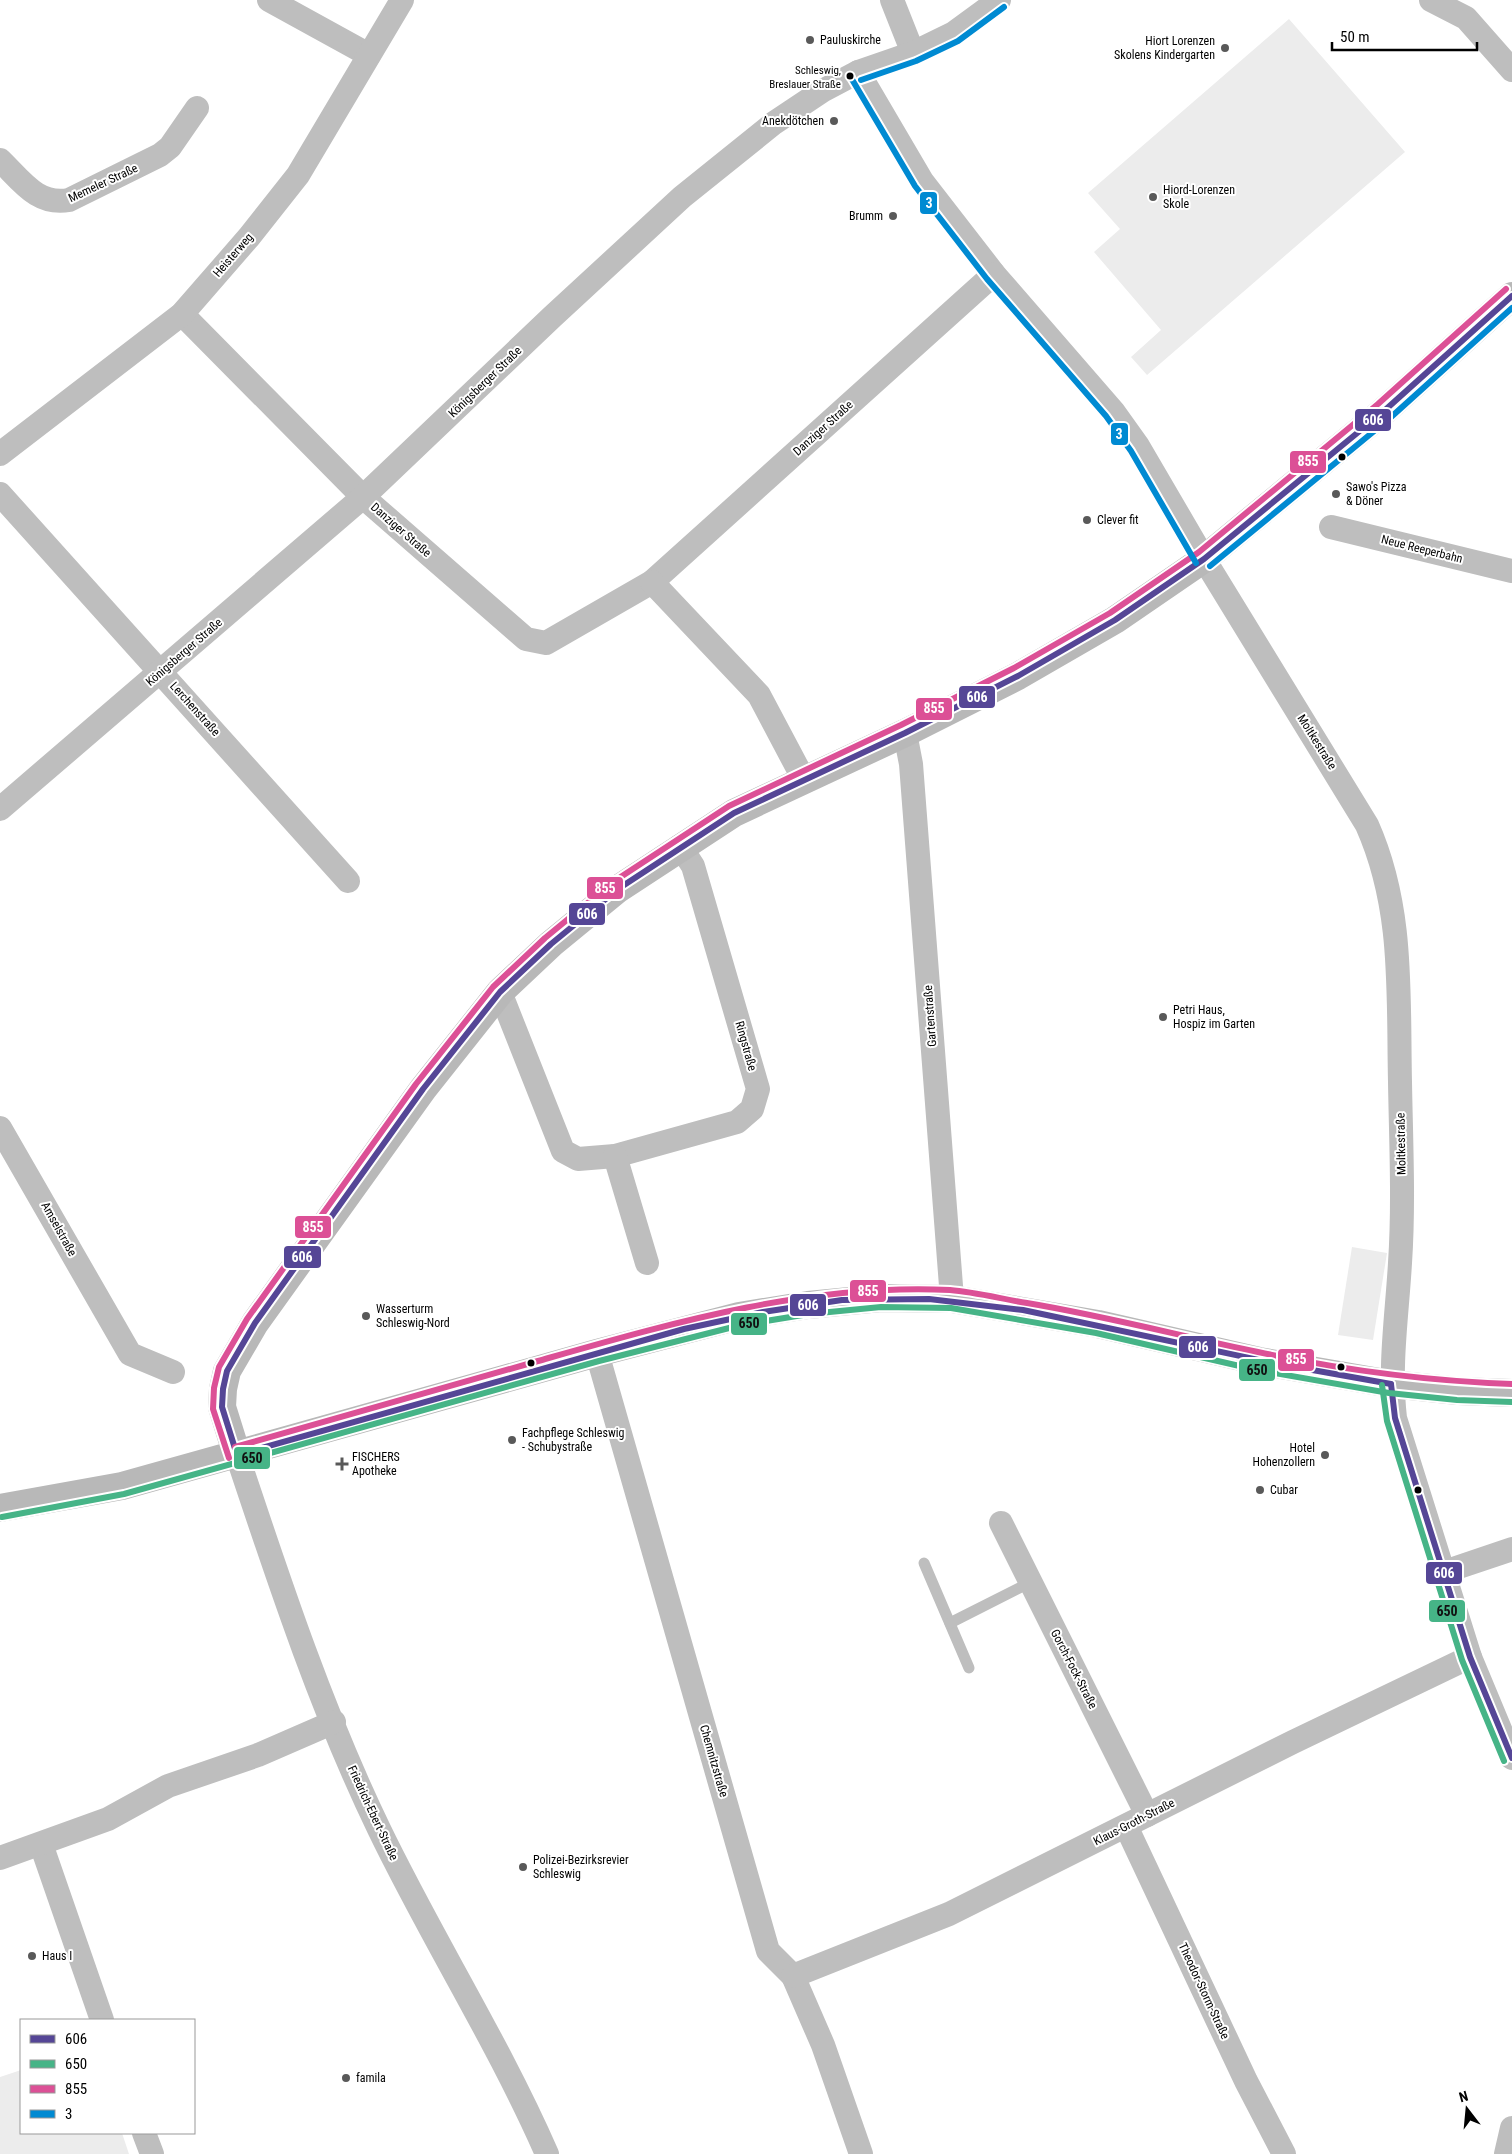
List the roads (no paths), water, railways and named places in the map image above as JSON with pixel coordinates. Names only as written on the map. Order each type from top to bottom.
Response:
[{"type":"street","points":[[269,0],[368,55]]},
{"type":"street","name":"Heisterweg","points":[[5,450],[182,314],[249,237],[298,175],[402,0]]},
{"type":"street","points":[[892,0],[913,53]]},
{"type":"street","name":"Königsberger Straße","points":[[0,809],[162,672],[363,497],[559,311],[682,198],[774,123],[822,91],[858,72],[913,53],[954,33],[999,0]]},
{"type":"street","points":[[1431,0],[1466,18],[1512,70]]},
{"type":"street","name":"Moltkestraße","points":[[858,72],[922,181],[994,274],[1113,410],[1138,446],[1204,559],[1367,825],[1379,851],[1396,923],[1402,1207],[1391,1384],[1395,1418],[1470,1657],[1512,1758]]},
{"type":"street","name":"Memeler Straße","points":[[0,160],[38,197],[58,202],[69,200],[160,156],[170,147],[197,108]]},
{"type":"street","name":"Danziger Straße","points":[[182,314],[363,497],[526,640],[546,642],[652,582],[994,274]]},
{"type":"street","points":[[237,1455],[222,1407],[223,1389],[227,1371],[255,1322],[394,1128],[500,992],[551,944],[618,889],[680,846],[734,813],[905,733],[1034,666],[1115,620],[1204,559],[1384,411],[1512,296]]},
{"type":"street","name":"Lerchenstraße","points":[[0,494],[348,881]]},
{"type":"street","name":"Neue Reeperbahn","points":[[1331,527],[1512,570]]},
{"type":"street","points":[[652,582],[759,695],[804,780]]},
{"type":"street","name":"Gartenstraße","points":[[905,733],[911,764],[952,1299]]},
{"type":"street","name":"Ringstraße","points":[[500,992],[563,1151],[578,1159],[615,1156],[737,1122],[752,1109],[758,1089],[693,866],[680,846]]},
{"type":"street","name":"Amselstraße","points":[[0,1128],[115,1332],[130,1354],[173,1372]]},
{"type":"street","points":[[615,1156],[647,1263]]},
{"type":"street","points":[[0,1508],[122,1486],[598,1353],[739,1316],[808,1305],[881,1298],[952,1299],[1098,1324],[1259,1361],[1391,1384],[1458,1391],[1512,1393]]},
{"type":"street","name":"Chemnitzstraße","points":[[598,1353],[768,1951],[793,1976],[823,2045],[861,2154]]},
{"type":"street","name":"Friedrich-Ebert-Straße","points":[[237,1455],[289,1609],[379,1829],[522,2100],[546,2154]]},
{"type":"street","name":"Gorch-Fock-Straße","points":[[1001,1523],[1148,1815]]},
{"type":"street","points":[[1444,1572],[1512,1549]]},
{"type":"street","name":"Klaus-Groth-Straße","points":[[793,1976],[949,1914],[1470,1657]]},
{"type":"street","points":[[0,1858],[108,1819],[168,1786],[258,1755],[334,1722]]},
{"type":"street","name":"Theodor-Storm-Straße","points":[[1126,1826],[1246,2081],[1284,2154]]},
{"type":"street","points":[[41,1844],[102,2019]]},
{"type":"street","points":[[1506,2154],[1512,2128]]},
{"type":"street","points":[[144,2134],[152,2154]]},
{"type":"lane","points":[[924,1563],[969,1668]]},
{"type":"lane","points":[[950,1623],[1031,1582]]},
{"type":"place","name":"Pauluskirche","points":[[810,40]]},
{"type":"place","name":"Hiort Lorenzen Skolens Kindergarten","points":[[1225,48]]},
{"type":"place","name":"Schleswig, Breslauer Straße","points":[[850,76]]},
{"type":"place","name":"Anekdötchen","points":[[834,121]]},
{"type":"place","name":"Hiord-Lorenzen Skole","points":[[1153,197]]},
{"type":"place","name":"Brumm","points":[[893,216]]},
{"type":"place","name":"Sawo's Pizza & Döner","points":[[1336,494]]},
{"type":"place","name":"Clever fit","points":[[1087,520]]},
{"type":"place","name":"Petri Haus, Hospiz im Garten","points":[[1163,1017]]},
{"type":"place","name":"Wasserturm Schleswig-Nord","points":[[366,1316]]},
{"type":"place","name":"Fachpflege Schleswig - Schubystraße","points":[[512,1440]]},
{"type":"place","name":"Hotel Hohenzollern","points":[[1325,1455]]},
{"type":"place","name":"FISCHERS Apotheke","points":[[342,1464]]},
{"type":"place","name":"Cubar","points":[[1260,1490]]},
{"type":"place","name":"Polizei-Bezirksrevier Schleswig","points":[[523,1867]]},
{"type":"place","name":"Haus I","points":[[32,1956]]},
{"type":"place","name":"famila","points":[[346,2078]]}]
